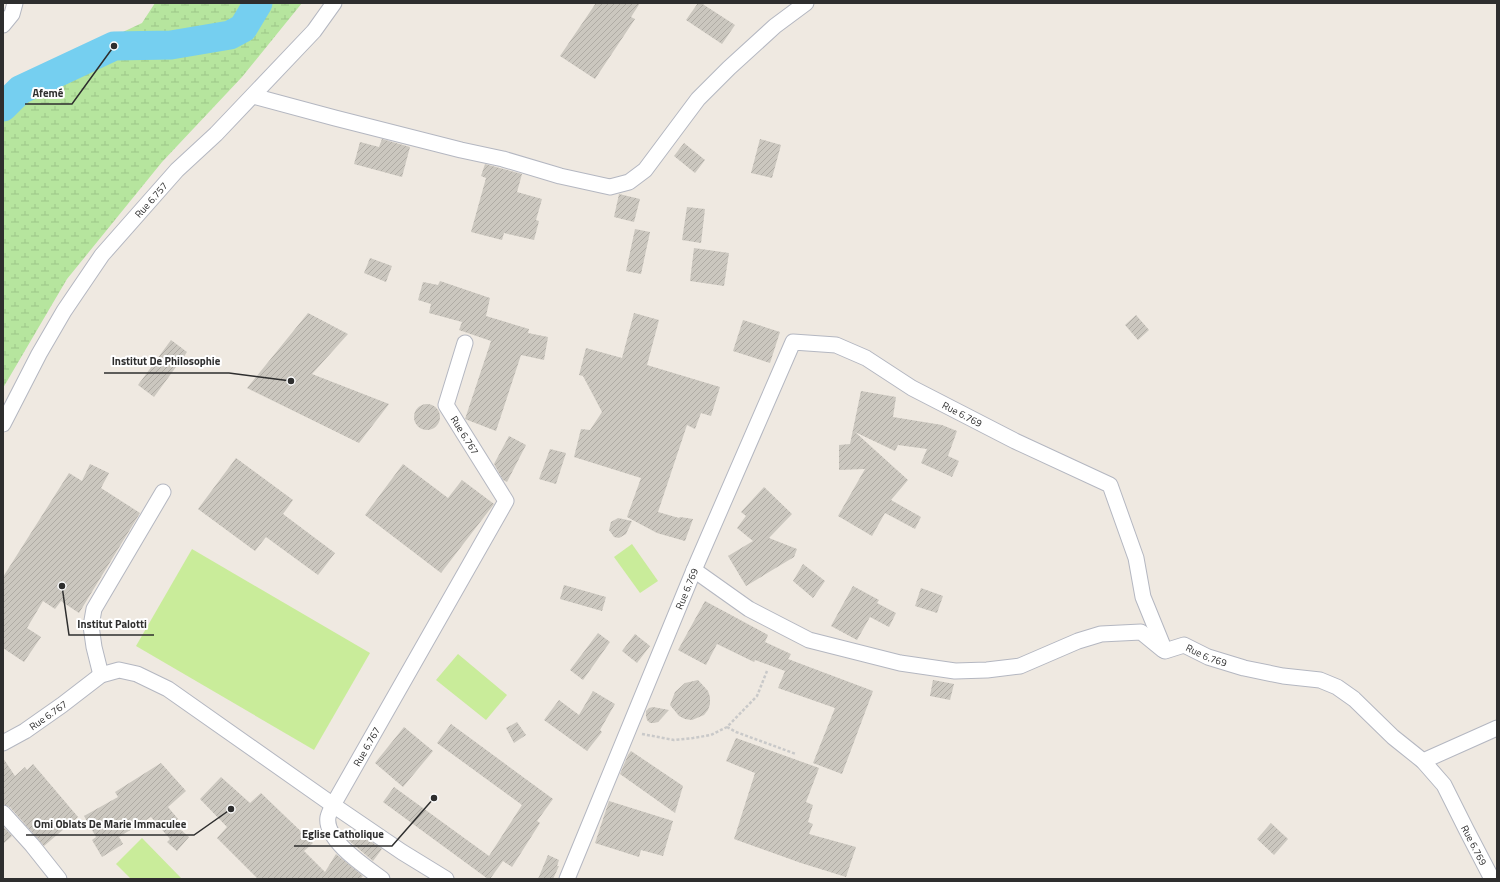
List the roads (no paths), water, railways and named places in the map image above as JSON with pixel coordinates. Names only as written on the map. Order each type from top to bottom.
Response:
[{"type":"street","points":[[3,25],[12,14],[15,3]]},
{"type":"street","name":"Rue 6.757","points":[[3,424],[39,354],[64,311],[102,255],[177,170],[216,134],[314,31],[334,3]]},
{"type":"street","points":[[253,96],[453,148],[503,159],[560,176],[610,187],[629,182],[645,170],[698,99],[769,31],[806,3]]},
{"type":"street","name":"Rue 6.769","points":[[567,879],[694,570],[794,342],[836,345],[866,358],[912,388],[1015,441],[1110,485],[1136,558],[1143,597],[1165,651],[1184,645],[1208,657],[1244,668],[1283,676],[1320,680],[1337,687],[1354,699],[1393,737],[1423,762],[1444,785],[1492,879]]},
{"type":"street","name":"Rue 6.767","points":[[3,744],[25,731],[62,705],[101,675],[119,670],[137,674],[168,690],[333,805],[506,500],[446,405],[465,343]]},
{"type":"street","points":[[101,675],[94,647],[91,626],[94,609],[163,492]]},
{"type":"street","points":[[694,570],[749,609],[809,640],[900,663],[955,670],[987,670],[1020,666],[1078,641],[1101,634],[1141,632],[1165,651]]},
{"type":"street","points":[[1423,762],[1497,728]]},
{"type":"street","points":[[382,879],[346,852],[331,833],[328,818],[333,805],[402,852],[446,879]]},
{"type":"street","points":[[3,813],[32,845],[59,879]]},
{"type":"waterway","points":[[3,107],[20,90],[114,46],[171,45],[230,35],[243,28],[258,3]]},
{"type":"place","name":"Afemé","points":[[114,46]]},
{"type":"place","name":"Institut De Philosophie","points":[[291,381]]},
{"type":"place","name":"Institut Palotti","points":[[62,586]]},
{"type":"place","name":"Eglise Catholique","points":[[434,798]]},
{"type":"place","name":"Omi Oblats De Marie Immaculee","points":[[231,809]]}]
